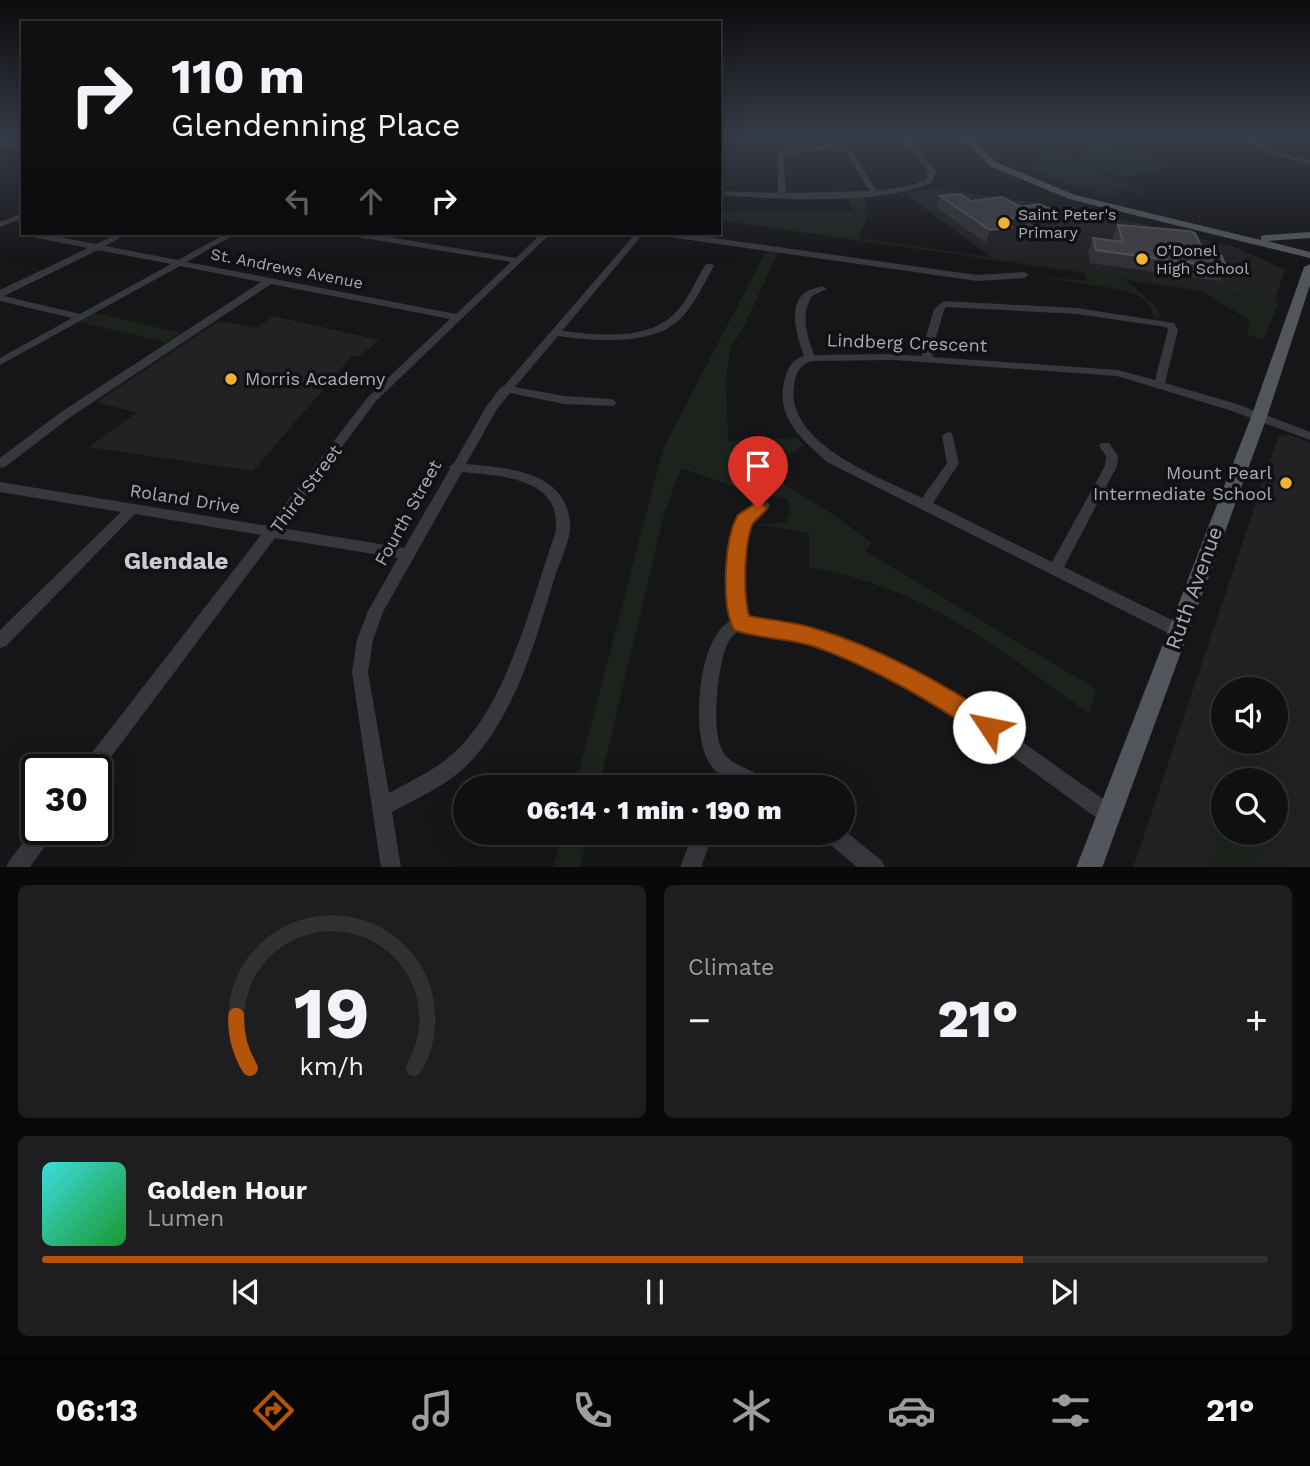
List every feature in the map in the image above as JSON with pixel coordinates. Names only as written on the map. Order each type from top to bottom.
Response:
[{"type":"main road","points":[[1023,177],[1047,188],[1125,212],[1247,239],[1310,235]]},
{"type":"main road","points":[[1035,177],[1094,198],[1310,255]]},
{"type":"main road","points":[[1247,239],[1289,259],[1308,276]]},
{"type":"main road","name":"Ruth Avenue","points":[[1089,867],[1259,416],[1308,276]]},
{"type":"street","points":[[781,177],[782,194]]},
{"type":"street","points":[[866,177],[876,193]]},
{"type":"street","points":[[721,193],[876,193],[910,190],[924,185],[932,177]]},
{"type":"street","points":[[0,226],[21,216]]},
{"type":"street","name":"St. Andrews Avenue","points":[[0,226],[21,231]]},
{"type":"street","name":"St. Andrews Avenue","points":[[40,235],[459,318]]},
{"type":"street","points":[[0,296],[121,235]]},
{"type":"street","points":[[0,362],[229,235]]},
{"type":"street","points":[[362,235],[518,261]]},
{"type":"street","name":"Third Street","points":[[103,754],[372,399],[545,235]]},
{"type":"street","name":"Fourth Street","points":[[391,867],[360,672],[365,640],[376,611],[405,554],[505,389],[557,333],[638,235]]},
{"type":"street","points":[[676,235],[977,278],[1024,275]]},
{"type":"street","points":[[557,333],[617,337],[662,327],[680,313],[709,266]]},
{"type":"street","points":[[0,464],[53,423],[270,281]]},
{"type":"street","points":[[810,358],[801,331],[802,308],[808,294],[822,289]]},
{"type":"street","points":[[0,296],[82,317]]},
{"type":"street","points":[[928,359],[927,351],[939,309],[944,304],[1077,311],[1170,325]]},
{"type":"street","points":[[1160,383],[1173,330],[1170,325],[1172,312]]},
{"type":"street","name":"Lindberg Crescent","points":[[1178,631],[832,459],[801,431],[790,411],[787,392],[793,369],[800,361],[810,358],[928,359],[1107,371],[1160,383],[1310,436]]},
{"type":"street","points":[[505,389],[564,400],[610,403]]},
{"type":"street","points":[[925,504],[953,463],[948,436]]},
{"type":"street","points":[[1055,570],[1111,466],[1112,456],[1104,446]]},
{"type":"street","points":[[382,807],[444,772],[482,736],[505,694],[563,531],[564,512],[556,497],[544,486],[515,474],[456,467]]},
{"type":"street","name":"Roland Drive","points":[[0,487],[405,554]]},
{"type":"street","points":[[741,624],[736,606],[736,577],[742,525],[752,511],[763,506]]},
{"type":"street","points":[[1,639],[132,509]]},
{"type":"street","points":[[726,775],[711,749],[708,724],[719,644],[725,633],[741,624],[811,636],[901,672],[965,710],[1108,814]]},
{"type":"street","points":[[16,867],[33,845]]},
{"type":"street","points":[[690,867],[698,845]]},
{"type":"street","points":[[847,845],[875,867]]},
{"type":"shaded area","points":[[1047,177],[1114,177],[1145,193],[1114,190],[1122,197],[1096,194],[1096,190]]},
{"type":"shaded area","points":[[931,188],[1037,203],[1059,212],[1062,204],[1238,248],[1285,270],[1275,299],[992,258],[906,194]]},
{"type":"shaded area","points":[[846,196],[865,196],[868,212],[859,238],[1275,299],[1278,303],[1264,339],[1248,335],[1249,320],[1202,291],[1126,280],[1158,308],[1160,316],[1156,319],[1147,302],[1135,295],[1111,288],[1046,277],[1086,281],[1084,273],[721,220],[721,211],[854,211]]},
{"type":"shaded area","points":[[766,251],[778,253],[741,332],[731,347],[726,378],[728,441],[796,438],[804,445],[788,456],[771,477],[831,513],[871,542],[865,551],[1096,689],[1090,714],[991,644],[924,605],[851,576],[809,567],[809,533],[755,524],[786,523],[790,511],[788,499],[747,491],[681,468],[664,514],[602,775],[578,775],[663,449]]},
{"type":"shaded area","points":[[95,313],[181,333],[166,342],[78,322]]},
{"type":"shaded area","name":"Morris Academy","points":[[273,316],[379,340],[359,357],[352,356],[253,471],[88,447],[137,413],[96,402],[219,321],[256,328]]},
{"type":"shaded area","points":[[1279,434],[1287,437],[1288,434],[1310,443],[1310,867],[1133,867]]},
{"type":"shaded area","points":[[559,845],[585,845],[580,867],[553,867]]},
{"type":"shaded area","points":[[1214,845],[1253,845],[1258,848],[1253,867],[1208,867]]},
{"type":"building","points":[[960,194],[971,201],[1002,197],[1021,207],[1039,204],[1061,213],[1038,222],[1024,216],[999,220],[1011,227],[990,230],[940,196]]},
{"type":"building","points":[[1118,225],[1195,233],[1204,252],[1221,255],[1227,268],[1096,250],[1093,238],[1123,242]]},
{"type":"place","name":"Saint Peter's Primary","points":[[1004,223]]},
{"type":"place","name":"O’Donel High School","points":[[1142,259]]},
{"type":"place","name":"Morris Academy","points":[[231,379]]},
{"type":"place","name":"Mount Pearl Intermediate School","points":[[1286,483]]},
{"type":"district","name":"Glendale","points":[[176,561]]},
{"type":"route","points":[[758,508],[752,511],[742,525],[736,577],[736,606],[741,624],[756,624],[811,636],[855,652],[922,683],[989,727]]}]
